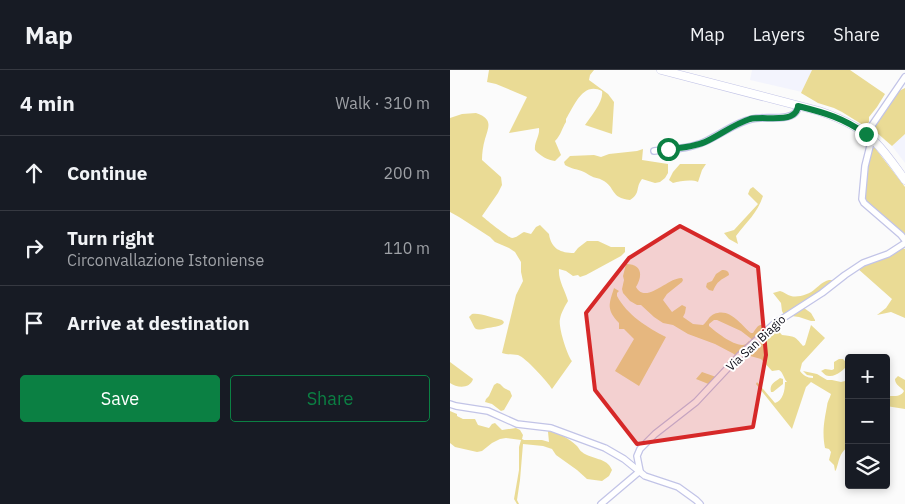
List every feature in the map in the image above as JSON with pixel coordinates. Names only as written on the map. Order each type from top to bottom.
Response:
[{"type":"main road","points":[[661,70],[836,116],[851,124],[878,144],[903,176]]},
{"type":"street","points":[[869,136],[905,77]]},
{"type":"street","points":[[654,151],[687,147],[704,142],[750,119],[777,118],[791,115],[795,113],[798,106]]},
{"type":"street","name":"Via San Biagio","points":[[640,471],[637,456],[640,448],[696,402],[740,355],[774,324],[857,267],[888,254],[905,242],[902,235],[864,203],[862,199],[869,136]]},
{"type":"street","points":[[450,404],[488,411],[517,424],[551,428],[605,448],[651,479],[678,487],[700,504]]},
{"type":"street","points":[[601,504],[640,471]]},
{"type":"highlighted area","points":[[680,226],[758,267],[766,355],[753,427],[637,444],[595,390],[586,313],[629,258]]},
{"type":"shaded area","points":[[489,70],[594,70],[589,80],[608,94],[614,102],[612,134],[585,125],[602,95],[602,91],[589,89],[576,102],[555,141],[561,155],[555,161],[544,157],[535,150],[539,128],[509,133],[527,97],[487,82]]},
{"type":"shaded area","points":[[752,70],[812,70],[802,92],[750,80]]},
{"type":"shaded area","points":[[812,70],[850,70],[885,94],[869,117],[869,122],[863,125],[842,112],[818,103],[801,93]]},
{"type":"shaded area","points":[[905,88],[905,134],[892,146],[876,132],[875,126],[899,91]]},
{"type":"shaded area","points":[[476,113],[485,118],[488,123],[482,160],[501,177],[502,185],[482,216],[512,238],[524,232],[531,234],[540,225],[549,234],[554,247],[565,252],[574,253],[587,241],[598,241],[611,247],[625,247],[625,252],[621,256],[580,277],[578,275],[573,276],[559,269],[568,301],[563,310],[560,328],[565,347],[572,361],[552,389],[526,360],[518,355],[502,353],[516,295],[523,281],[521,262],[515,252],[495,242],[450,212],[450,118],[462,114]]},
{"type":"shaded area","points":[[905,134],[905,163],[892,146]]},
{"type":"shaded area","points":[[870,148],[875,148],[905,187],[905,237],[868,205],[864,199]]},
{"type":"shaded area","points":[[643,149],[642,160],[668,164],[668,173],[660,182],[655,183],[642,179],[636,195],[630,200],[616,195],[602,180],[567,166],[564,162],[570,156],[594,155],[601,157]]},
{"type":"shaded area","points":[[680,164],[706,164],[698,182],[689,180],[673,183],[669,180]]},
{"type":"shaded area","points":[[753,187],[763,196],[755,213],[736,236],[738,244],[729,239],[724,233],[734,230],[758,204],[748,194]]},
{"type":"shaded area","points":[[902,248],[905,249],[905,318],[891,312],[877,315],[886,308],[892,299],[857,268]]},
{"type":"shaded area","points":[[626,264],[635,266],[640,271],[640,278],[636,287],[640,292],[651,292],[676,279],[682,278],[682,282],[667,294],[663,300],[672,312],[682,305],[686,307],[683,317],[693,324],[703,325],[712,315],[720,312],[735,318],[751,333],[760,325],[763,325],[765,328],[764,332],[754,341],[741,331],[717,320],[709,324],[716,332],[732,342],[742,345],[749,341],[751,343],[736,357],[715,344],[688,334],[673,325],[663,323],[641,305],[630,301],[623,293],[623,276]]},
{"type":"shaded area","points":[[722,270],[727,271],[729,275],[718,283],[713,291],[709,290],[706,287],[707,283],[712,281],[716,274]]},
{"type":"shaded area","points":[[829,280],[835,280],[804,308],[811,313],[815,321],[784,315],[781,303],[773,293],[780,291],[791,296],[800,296]]},
{"type":"shaded area","points":[[614,288],[619,291],[617,296],[621,303],[632,315],[666,337],[639,386],[615,371],[634,339],[624,329],[619,329],[619,323],[610,310]]},
{"type":"shaded area","points":[[472,314],[483,315],[504,322],[497,326],[477,329],[469,317]]},
{"type":"shaded area","points":[[811,325],[825,338],[802,363],[800,371],[805,376],[813,378],[813,376],[807,375],[803,371],[817,374],[827,380],[845,381],[845,450],[842,452],[835,471],[834,465],[829,460],[831,452],[825,448],[824,437],[824,422],[831,394],[811,382],[806,387],[792,429],[756,384],[757,382],[775,403],[778,402],[783,395],[785,382],[787,382],[782,372],[779,370],[772,371],[761,359],[743,354],[774,326],[782,335],[794,337],[803,346],[805,345]]},
{"type":"shaded area","points":[[843,359],[845,361],[845,368],[829,376],[821,371],[834,369],[834,362]]},
{"type":"shaded area","points":[[450,362],[473,379],[469,385],[460,387],[450,383]]},
{"type":"shaded area","points":[[702,372],[719,378],[711,385],[696,379]]},
{"type":"shaded area","points":[[898,376],[905,380],[905,409],[890,407],[890,396],[899,395],[904,391],[895,379]]},
{"type":"shaded area","points":[[780,378],[783,379],[783,384],[771,392],[772,385]]},
{"type":"shaded area","points":[[497,383],[510,391],[512,396],[504,410],[501,411],[492,404],[485,402]]},
{"type":"shaded area","points":[[450,411],[463,419],[475,419],[478,425],[489,428],[495,423],[502,430],[516,428],[520,430],[524,440],[549,442],[549,430],[571,441],[586,455],[607,463],[612,470],[609,476],[602,481],[587,479],[556,455],[552,449],[523,444],[517,500],[519,504],[517,504],[514,499],[519,470],[519,447],[521,440],[500,439],[482,451],[477,452],[455,447],[450,443]]},
{"type":"route","points":[[668,149],[687,147],[704,142],[750,119],[777,118],[791,115],[795,113],[798,106],[836,116],[866,134]]}]
